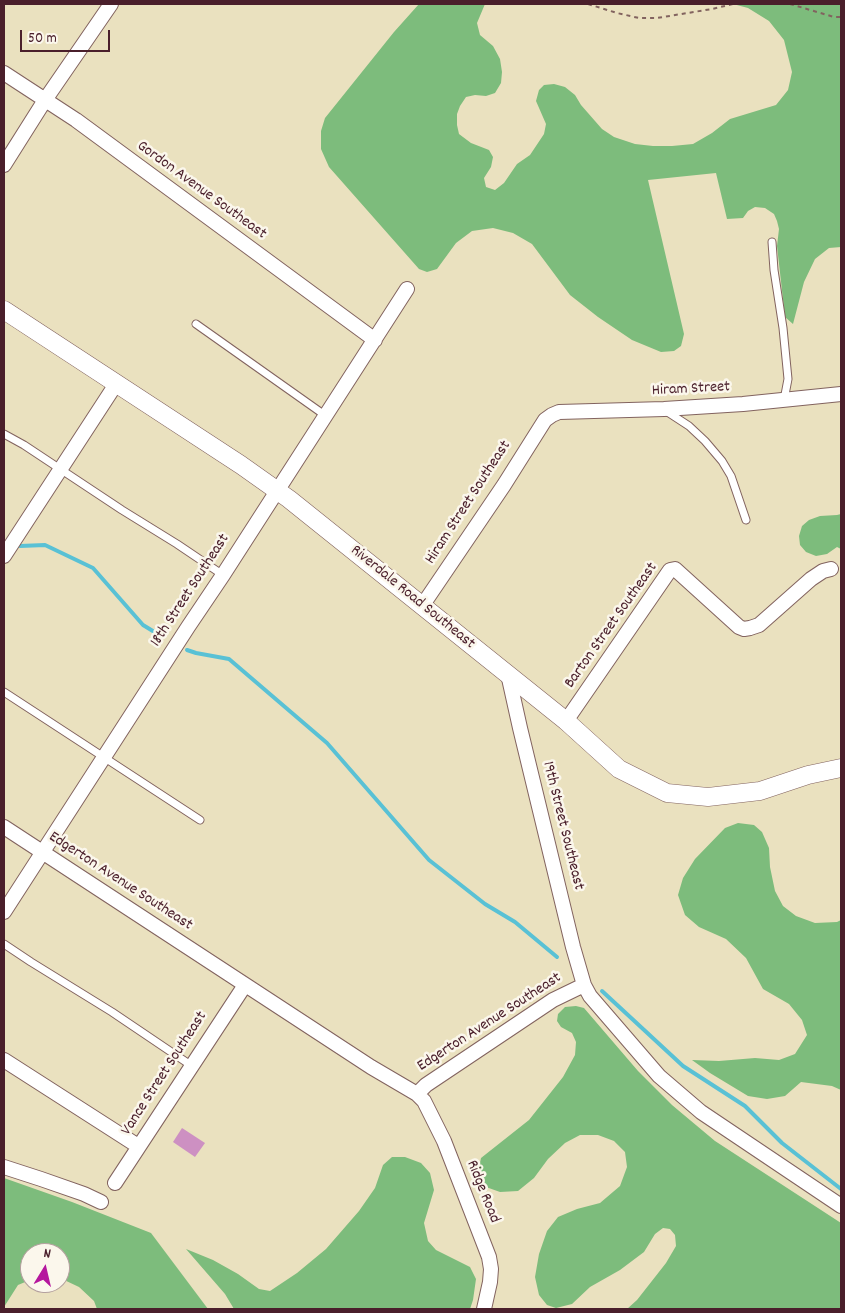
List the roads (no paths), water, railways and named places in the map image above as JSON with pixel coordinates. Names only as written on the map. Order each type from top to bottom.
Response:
[{"type":"street","points":[[4,166],[45,100],[111,4]]},
{"type":"street","name":"Gordon Avenue Southeast","points":[[4,73],[76,120],[375,340]]},
{"type":"street","name":"18th Street Southeast","points":[[4,912],[407,289]]},
{"type":"street","name":"Riverdale Road Southeast","points":[[4,310],[241,465],[277,491],[566,721],[619,769],[667,793],[708,797],[760,791],[808,775],[841,768]]},
{"type":"street","points":[[4,556],[116,384]]},
{"type":"street","name":"Hiram Street","points":[[545,420],[559,412],[664,409],[742,404],[841,394]]},
{"type":"street","name":"Hiram Street Southeast","points":[[422,606],[504,485],[545,420]]},
{"type":"street","name":"Barton Street Southeast","points":[[566,721],[670,570],[675,569],[739,627],[744,629],[759,625],[811,579],[823,571],[831,569]]},
{"type":"street","name":"19th Street Southeast","points":[[508,674],[584,985]]},
{"type":"street","name":"Edgerton Avenue Southeast","points":[[4,827],[371,1067],[417,1094],[426,1085],[553,1000],[584,985],[590,996],[659,1076],[701,1112],[841,1206]]},
{"type":"street","name":"Vance Street Southeast","points":[[115,1182],[245,985]]},
{"type":"street","points":[[4,1060],[138,1146]]},
{"type":"street","name":"Ridge Road","points":[[417,1094],[428,1106],[444,1141],[489,1257],[491,1269],[490,1282],[484,1309]]},
{"type":"street","points":[[4,1167],[41,1178],[100,1202]]},
{"type":"lane","points":[[772,242],[788,379],[784,400]]},
{"type":"lane","points":[[196,324],[326,416]]},
{"type":"lane","points":[[664,409],[689,426],[722,461],[731,476],[746,520]]},
{"type":"lane","points":[[4,434],[177,544],[223,576]]},
{"type":"lane","points":[[4,692],[200,820]]},
{"type":"lane","points":[[4,944],[112,1012],[192,1066]]},
{"type":"waterway","points":[[20,546],[45,545],[93,568],[143,625],[161,636]]},
{"type":"waterway","points":[[187,650],[229,659],[327,743],[429,860],[485,904],[515,922],[557,957]]},
{"type":"waterway","points":[[602,991],[683,1066],[745,1106],[782,1143],[841,1189]]}]
